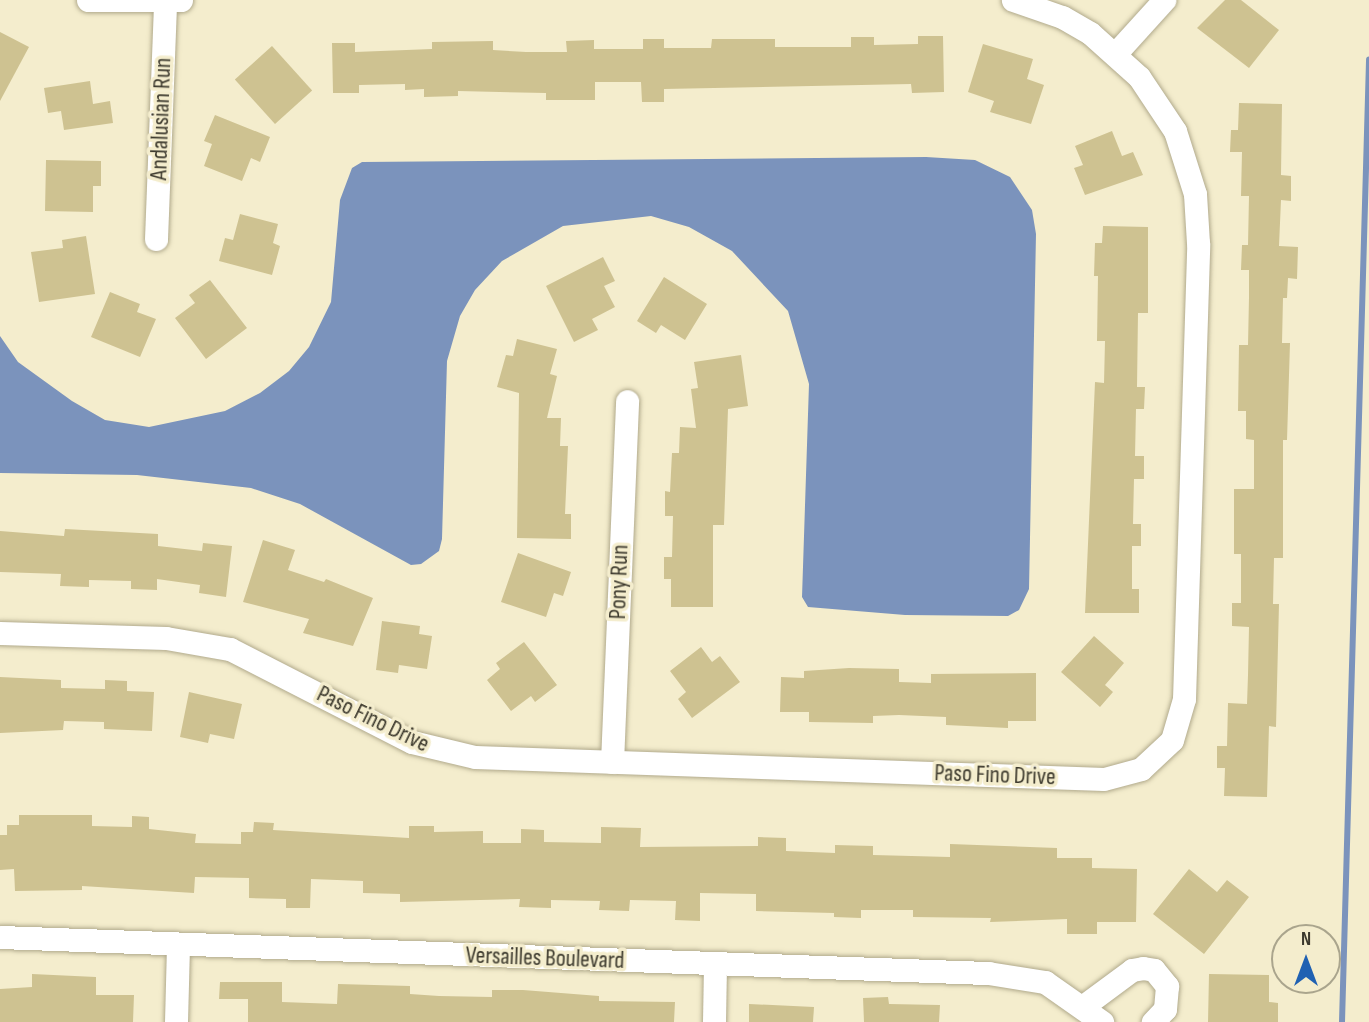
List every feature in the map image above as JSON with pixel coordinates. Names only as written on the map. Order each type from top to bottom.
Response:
[{"type":"street","points":[[88,0],[181,0]]},
{"type":"street","name":"Andalusian Run","points":[[156,239],[165,0]]},
{"type":"street","name":"Paso Fino Drive","points":[[0,632],[198,641],[260,661],[382,728],[443,751],[612,762],[1104,779],[1140,769],[1172,740],[1184,699],[1198,227],[1190,173],[1175,131],[1159,103],[1116,54],[1062,17],[1013,0]]},
{"type":"street","points":[[1116,54],[1164,0]]},
{"type":"street","name":"Pony Run","points":[[612,762],[627,401]]},
{"type":"street","name":"Versailles Boulevard","points":[[0,937],[988,973],[1045,982],[1102,1022]]},
{"type":"street","points":[[176,1022],[178,944]]},
{"type":"street","points":[[714,1022],[715,964]]},
{"type":"street","points":[[1082,1007],[1132,970],[1154,970],[1167,986],[1166,1009],[1153,1022]]},
{"type":"water","points":[[926,157],[975,160],[1010,177],[1032,210],[1036,234],[1029,589],[1019,610],[1008,616],[905,615],[808,607],[802,597],[809,384],[788,311],[732,251],[689,227],[651,216],[563,226],[502,261],[475,290],[460,316],[447,361],[442,539],[439,551],[421,564],[411,565],[300,504],[251,488],[137,475],[0,473],[0,336],[18,362],[72,401],[105,420],[149,427],[225,411],[260,393],[289,371],[309,347],[331,302],[340,200],[352,168],[362,162]]},
{"type":"building","points":[[1225,0],[1241,0],[1279,30],[1249,68],[1197,28]]},
{"type":"building","points":[[0,32],[29,47],[0,101]]},
{"type":"building","points":[[918,36],[943,36],[944,92],[912,93],[911,84],[664,89],[664,102],[642,102],[641,82],[595,82],[595,100],[546,100],[546,93],[458,91],[458,96],[424,97],[424,89],[405,90],[405,84],[359,85],[359,93],[333,93],[332,43],[355,43],[355,52],[432,49],[432,42],[493,41],[493,50],[567,52],[566,41],[594,40],[594,49],[643,49],[643,39],[664,39],[664,48],[711,48],[712,39],[775,39],[775,47],[851,47],[851,37],[874,37],[874,45],[918,44]]},
{"type":"building","points":[[983,44],[1033,59],[1027,79],[1044,85],[1031,124],[990,112],[994,101],[968,92]]},
{"type":"building","points":[[272,46],[312,91],[275,124],[235,79]]},
{"type":"building","points":[[90,81],[93,104],[110,101],[113,123],[64,130],[61,111],[48,113],[44,88]]},
{"type":"building","points":[[1239,103],[1282,104],[1281,175],[1291,176],[1291,201],[1281,200],[1279,246],[1298,247],[1297,279],[1288,278],[1287,298],[1283,298],[1282,343],[1290,343],[1287,440],[1283,440],[1283,558],[1274,558],[1273,604],[1279,604],[1276,727],[1269,726],[1267,797],[1224,796],[1225,768],[1217,768],[1217,746],[1227,746],[1228,703],[1247,704],[1248,675],[1249,627],[1232,626],[1232,603],[1241,603],[1241,554],[1234,554],[1234,489],[1254,489],[1254,440],[1246,439],[1246,411],[1238,411],[1239,345],[1248,345],[1249,297],[1249,270],[1241,270],[1242,245],[1248,245],[1249,196],[1241,196],[1242,152],[1230,152],[1231,130],[1238,130]]},
{"type":"building","points":[[215,115],[270,137],[260,162],[251,158],[242,181],[204,166],[212,144],[204,141]]},
{"type":"building","points":[[1112,131],[1122,156],[1133,152],[1143,175],[1085,195],[1074,168],[1083,165],[1075,146]]},
{"type":"building","points":[[46,160],[101,161],[101,186],[93,186],[93,212],[45,211]]},
{"type":"building","points":[[240,214],[278,224],[273,243],[280,246],[272,275],[219,261],[225,238],[233,240]]},
{"type":"building","points":[[1103,226],[1148,227],[1148,313],[1138,313],[1137,387],[1145,387],[1144,409],[1136,409],[1135,456],[1144,456],[1144,479],[1134,479],[1133,524],[1141,524],[1141,546],[1132,546],[1132,589],[1139,589],[1139,613],[1085,613],[1095,382],[1104,383],[1105,341],[1097,341],[1098,276],[1094,276],[1095,243],[1102,243]]},
{"type":"building","points":[[86,236],[95,294],[39,302],[31,252],[63,248],[62,240]]},
{"type":"building","points":[[603,257],[615,281],[604,286],[615,307],[592,319],[598,330],[574,342],[546,286]]},
{"type":"building","points":[[664,277],[707,304],[685,340],[661,325],[656,333],[637,321]]},
{"type":"building","points":[[210,280],[247,328],[206,359],[175,318],[195,303],[189,295]]},
{"type":"building","points":[[110,292],[140,304],[137,312],[156,319],[140,357],[91,337]]},
{"type":"building","points":[[517,339],[557,349],[550,374],[557,376],[547,418],[561,418],[560,446],[568,446],[565,514],[571,514],[571,539],[517,538],[519,393],[497,387],[506,355],[513,356]]},
{"type":"building","points":[[741,355],[748,406],[728,409],[724,525],[713,525],[713,607],[671,607],[671,579],[664,579],[664,557],[672,557],[673,516],[665,516],[665,491],[670,492],[672,453],[679,453],[680,427],[696,428],[691,389],[698,388],[694,362]]},
{"type":"building","points":[[65,529],[158,534],[158,546],[202,551],[203,543],[232,546],[226,597],[199,593],[200,585],[157,579],[157,590],[131,589],[131,581],[89,580],[89,587],[60,586],[61,574],[0,572],[0,531],[64,536]]},
{"type":"building","points":[[263,540],[295,550],[288,570],[324,582],[326,579],[373,598],[353,646],[303,633],[309,619],[243,602]]},
{"type":"building","points":[[518,553],[571,572],[563,596],[554,593],[546,617],[501,602]]},
{"type":"building","points":[[382,621],[420,626],[419,634],[432,636],[427,669],[399,665],[398,673],[376,670]]},
{"type":"building","points":[[1094,636],[1124,663],[1105,685],[1113,692],[1100,707],[1061,672]]},
{"type":"building","points":[[524,642],[557,685],[535,702],[531,696],[511,711],[487,680],[500,669],[496,663]]},
{"type":"building","points":[[701,647],[712,662],[720,656],[740,682],[692,718],[678,699],[686,692],[670,671]]},
{"type":"building","points":[[899,669],[899,682],[931,683],[931,674],[1036,673],[1036,721],[1008,721],[1008,728],[946,725],[946,717],[899,715],[873,716],[873,723],[809,722],[809,712],[780,712],[781,677],[804,678],[804,671]]},
{"type":"building","points":[[0,677],[61,680],[61,688],[105,689],[105,680],[127,681],[127,691],[154,692],[152,731],[104,729],[104,722],[64,721],[63,730],[0,733]]},
{"type":"building","points":[[189,692],[242,704],[234,739],[210,734],[208,743],[180,737]]},
{"type":"building","points":[[19,815],[92,815],[92,826],[132,827],[132,816],[149,817],[149,829],[196,834],[195,843],[241,844],[241,832],[253,832],[254,822],[274,823],[273,830],[409,838],[409,826],[434,826],[434,832],[483,831],[483,843],[521,843],[521,829],[544,830],[544,842],[601,843],[601,827],[641,828],[640,847],[758,846],[758,837],[786,838],[786,851],[835,853],[835,845],[873,846],[873,855],[950,857],[950,844],[1057,848],[1057,858],[1092,858],[1092,868],[1137,869],[1136,922],[1097,922],[1097,934],[1067,934],[1067,919],[990,922],[991,918],[913,917],[913,910],[861,910],[861,918],[834,917],[834,913],[756,911],[756,894],[700,893],[700,921],[675,920],[676,901],[630,900],[629,911],[599,910],[600,901],[551,900],[551,908],[519,907],[520,899],[400,902],[400,894],[363,893],[363,881],[311,879],[310,908],[286,908],[286,899],[249,898],[249,878],[195,877],[194,893],[82,886],[82,890],[15,891],[14,869],[0,870],[0,835],[7,835],[7,825],[19,825]]},
{"type":"building","points":[[1189,869],[1217,892],[1227,880],[1249,897],[1204,954],[1153,914]]},
{"type":"building","points":[[32,974],[96,977],[96,995],[134,995],[133,1022],[0,1022],[0,989],[32,987]]},
{"type":"building","points":[[1209,974],[1269,975],[1269,1002],[1278,1003],[1278,1022],[1208,1022]]},
{"type":"building","points":[[220,982],[282,982],[282,1002],[337,1004],[338,984],[410,986],[410,994],[439,996],[492,997],[492,990],[523,990],[599,996],[599,1001],[675,1002],[674,1022],[248,1022],[248,999],[219,999]]},
{"type":"building","points":[[888,997],[889,1004],[940,1005],[939,1022],[864,1022],[863,998]]},
{"type":"building","points":[[749,1004],[814,1007],[813,1022],[749,1022]]},
{"type":"waterway","points":[[1342,1022],[1369,59]]}]
